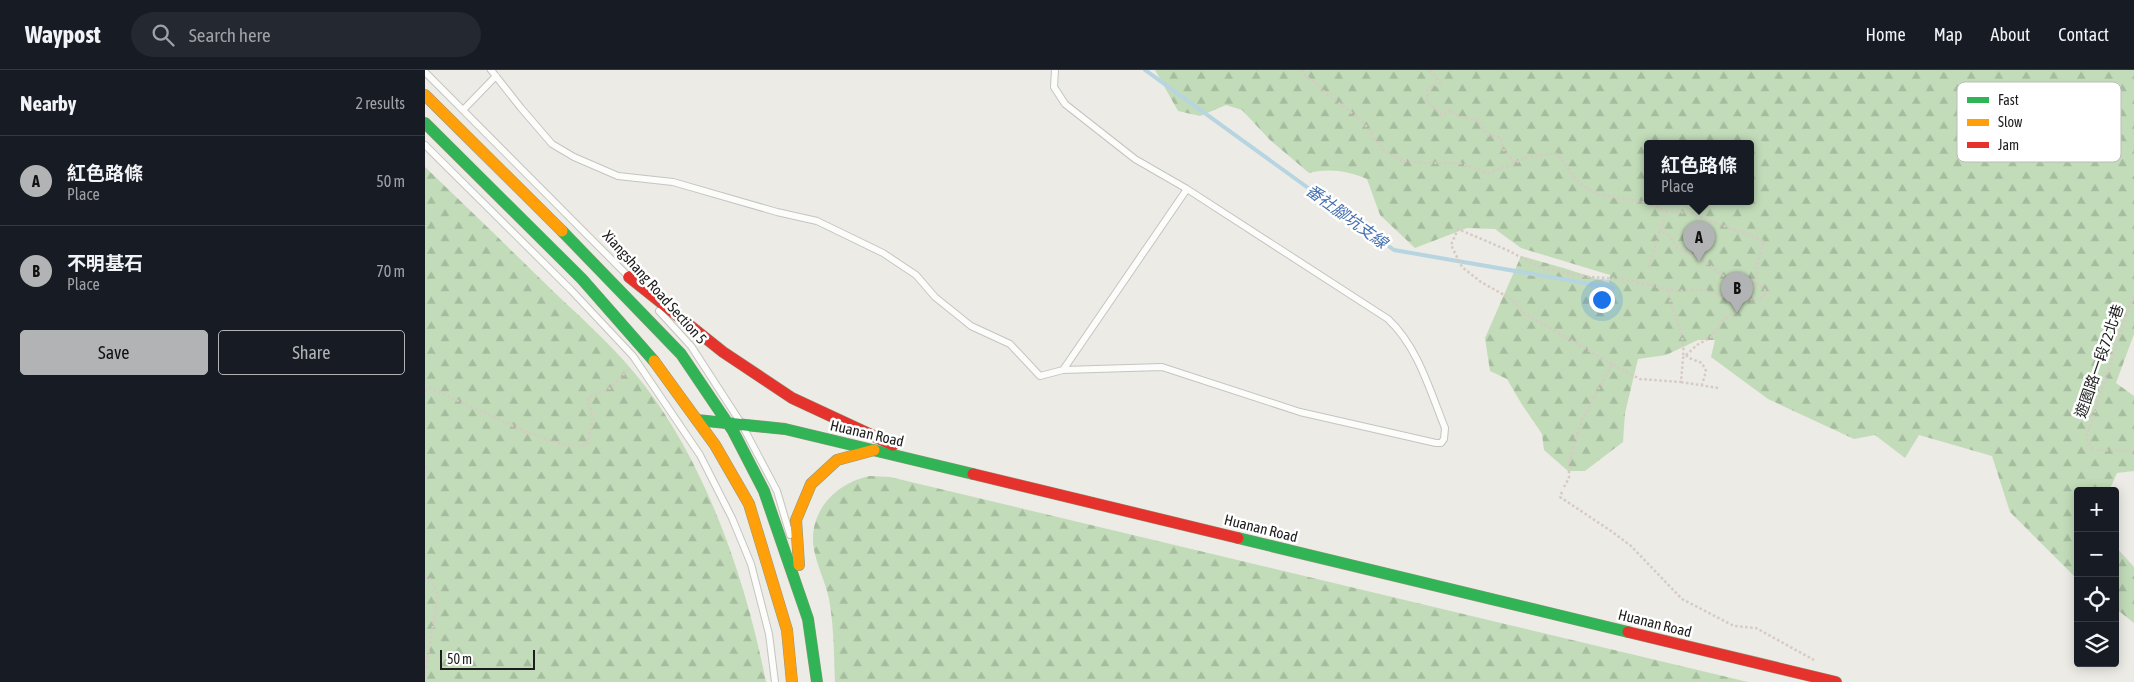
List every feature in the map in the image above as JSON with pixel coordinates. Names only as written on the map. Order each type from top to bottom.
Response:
[{"type":"street","name":"Xiangshang Road Section 5","points":[[425,95],[594,263],[681,354],[727,422],[764,492],[785,549],[808,620],[817,682]]},
{"type":"street","points":[[425,123],[582,279],[663,372],[686,419],[715,445],[749,504],[787,630],[792,682]]},
{"type":"street","points":[[629,277],[723,352],[792,398],[875,438],[949,468]]},
{"type":"street","name":"Huanan Road","points":[[686,419],[741,423],[785,429],[1836,682]]},
{"type":"street","points":[[800,570],[796,520],[811,484],[837,460],[876,450]]},
{"type":"lane","points":[[464,109],[493,73],[552,144],[573,157],[618,176],[673,182],[777,212],[817,221],[883,252],[916,275],[935,298],[971,326],[1010,344],[1040,376],[1063,370],[1162,367],[1300,412],[1436,443],[1441,443],[1445,439],[1445,428],[1406,339],[1388,319],[1187,189],[1135,158],[1065,104],[1054,87],[1055,70]]},
{"type":"lane","name":"Xiangshang Road Section 5","points":[[425,72],[464,109],[629,277],[691,346],[741,423],[777,491],[800,570]]},
{"type":"lane","points":[[425,145],[571,290],[633,356],[686,419],[699,455],[732,518],[751,564],[769,634],[775,682]]},
{"type":"lane","points":[[1063,370],[1187,189]]},
{"type":"lane","points":[[807,593],[815,621],[823,666]]},
{"type":"path","points":[[1301,70],[1304,76],[1322,87],[1324,92],[1361,120],[1384,150],[1403,161],[1424,164],[1460,163],[1488,173],[1515,164],[1526,157],[1536,154],[1557,154],[1573,176],[1587,189],[1597,194],[1644,202]]},
{"type":"path","points":[[1430,70],[1440,83],[1428,89],[1427,102],[1442,115],[1451,110],[1456,115],[1467,119],[1476,119],[1488,135],[1501,138],[1503,150],[1515,164]]},
{"type":"path","points":[[1652,205],[1666,211],[1690,213],[1765,241],[1757,265],[1756,283]]},
{"type":"path","points":[[1649,267],[1666,211]]},
{"type":"path","points":[[1683,358],[1697,345],[1713,336],[1722,321],[1735,312],[1736,306],[1723,296],[1702,290],[1675,291],[1623,280],[1590,277],[1542,268],[1507,250],[1458,229],[1451,246],[1462,267],[1481,282],[1513,300],[1524,313],[1640,379],[1681,382],[1718,388]]},
{"type":"path","points":[[1660,231],[1669,235],[1677,248],[1701,259],[1725,277],[1756,283],[1765,290],[1763,297]]},
{"type":"path","points":[[1668,289],[1670,304],[1685,341],[1681,382]]},
{"type":"path","points":[[1738,302],[1746,298],[1758,300],[1770,291]]},
{"type":"path","name":"遊園路一段72北巷","points":[[2134,298],[2131,301],[2086,438],[2092,448],[2097,450],[2134,451]]},
{"type":"path","points":[[1686,355],[1703,363],[1706,371],[1701,385]]},
{"type":"path","points":[[1564,487],[1569,478],[1569,461],[1573,454],[1575,440],[1582,420],[1612,364]]},
{"type":"path","points":[[425,391],[431,388],[524,431],[559,444],[587,445],[593,420],[588,398],[610,388],[628,368],[643,370]]},
{"type":"path","points":[[425,466],[427,472],[425,473]]},
{"type":"path","points":[[1562,492],[1560,497],[1611,530],[1631,546],[1683,599],[1734,626],[1756,628],[1821,665]]},
{"type":"path","points":[[1649,566],[1654,563]]},
{"type":"path","points":[[425,576],[431,580],[438,596],[425,674]]},
{"type":"green space","points":[[1155,70],[2134,70],[2134,334],[2116,383],[2134,396],[2134,471],[2117,473],[2111,487],[2074,487],[2074,576],[2010,512],[1992,456],[1919,435],[1905,458],[1875,435],[1854,439],[1768,399],[1711,357],[1715,340],[1698,340],[1666,355],[1638,359],[1625,413],[1623,442],[1585,471],[1568,471],[1544,450],[1542,434],[1507,379],[1490,371],[1485,338],[1521,256],[1609,283],[1610,275],[1521,248],[1495,229],[1467,228],[1415,248],[1380,215],[1367,179],[1339,171],[1309,173],[1270,140],[1242,110],[1226,105],[1200,116],[1178,111]]},
{"type":"green space","points":[[425,167],[614,350],[635,373],[667,418],[688,453],[722,527],[748,605],[766,682],[425,682]]},
{"type":"green space","points":[[870,476],[890,477],[1748,682],[835,682],[834,644],[829,599],[815,554],[814,526],[825,503],[834,493],[857,480]]},
{"type":"green space","points":[[2119,550],[2134,567],[2134,623],[2119,611]]},
{"type":"waterway","name":"番社腳坑支線","points":[[1145,70],[1394,250],[1613,288]]},
{"type":"traffic: fast","points":[[425,123],[582,279],[654,361]]},
{"type":"traffic: fast","points":[[562,231],[681,354],[733,431],[764,491],[808,619],[817,682]]},
{"type":"traffic: fast","points":[[697,420],[785,429],[973,474]]},
{"type":"traffic: fast","points":[[1238,538],[1628,632]]},
{"type":"traffic: slow","points":[[425,95],[562,231]]},
{"type":"traffic: slow","points":[[654,361],[715,445],[749,504],[787,630],[792,682]]},
{"type":"traffic: slow","points":[[799,565],[796,520],[811,484],[837,460],[874,450]]},
{"type":"traffic: jam","points":[[629,277],[723,352],[792,398],[893,445]]},
{"type":"traffic: jam","points":[[973,474],[1238,538]]},
{"type":"traffic: jam","points":[[1628,632],[1836,682]]},
{"type":"place","name":"紅色路條","points":[[1699,262]]},
{"type":"place","name":"不明基石","points":[[1737,313]]}]
